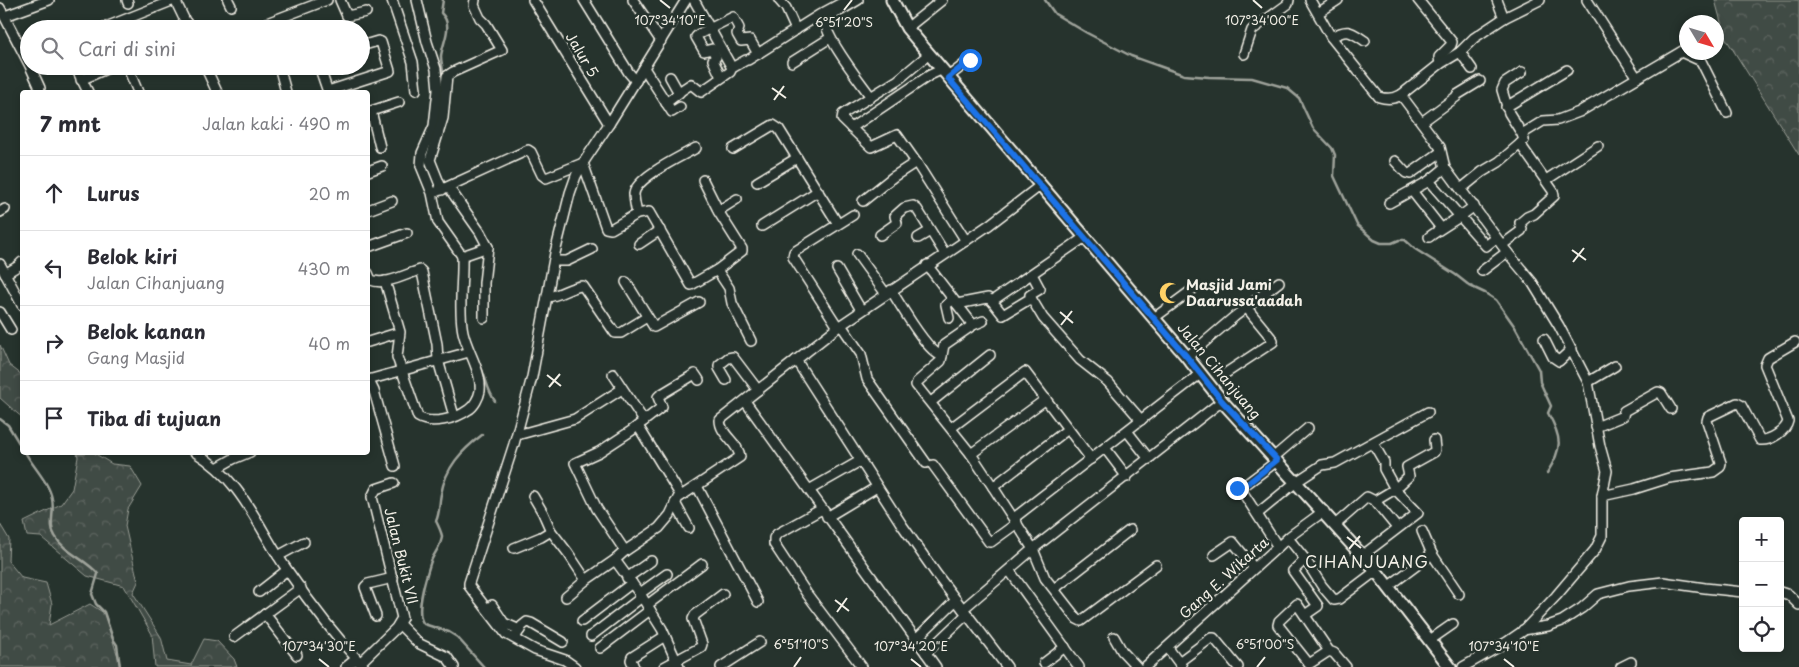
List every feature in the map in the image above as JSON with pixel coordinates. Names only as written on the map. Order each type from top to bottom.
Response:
[{"type":"main road","name":"Jalan Cihanjuang","points":[[892,0],[907,28],[928,54],[1154,318],[1222,401],[1363,555],[1430,640],[1447,666]]},
{"type":"street","points":[[20,46],[2,11],[48,0]]},
{"type":"street","points":[[125,20],[175,0],[185,20]]},
{"type":"street","points":[[275,20],[327,0]]},
{"type":"street","points":[[340,0],[347,16],[366,12]]},
{"type":"street","points":[[392,0],[413,62],[416,90]]},
{"type":"street","points":[[417,0],[426,42],[436,69],[438,90],[434,126],[422,153],[421,161],[439,191],[465,212],[488,246],[484,283],[484,318]]},
{"type":"street","points":[[385,281],[400,332],[397,357],[418,417],[433,422],[468,411],[479,395],[480,388],[479,377],[463,331],[466,255],[438,222],[439,191],[430,160],[443,118],[446,76],[502,50],[486,24],[480,18],[474,5],[475,0]]},
{"type":"street","name":"Jalur 5","points":[[533,0],[608,124]]},
{"type":"street","points":[[584,0],[629,73],[636,81]]},
{"type":"street","points":[[633,0],[661,41]]},
{"type":"street","points":[[517,634],[506,634],[469,586],[469,583],[517,435],[536,363],[554,262],[570,194],[582,163],[688,0],[711,29],[732,68]]},
{"type":"street","points":[[779,0],[786,8],[796,30]]},
{"type":"street","points":[[666,103],[691,84],[701,92],[732,70],[732,68],[848,0]]},
{"type":"street","points":[[858,0],[826,19],[825,24],[830,38],[871,97]]},
{"type":"street","points":[[907,28],[942,0]]},
{"type":"street","points":[[1244,54],[1252,30],[1288,4],[1289,0]]},
{"type":"street","points":[[1310,0],[1332,37],[1379,97],[1396,98],[1440,64],[1460,52],[1474,38],[1504,18],[1540,0]]},
{"type":"street","points":[[1318,14],[1338,0]]},
{"type":"street","points":[[1418,0],[1452,42],[1439,57],[1440,64]]},
{"type":"street","points":[[1497,0],[1504,18]]},
{"type":"street","points":[[1587,0],[1637,78]]},
{"type":"street","points":[[721,77],[713,60],[716,57],[712,49],[704,51],[696,37],[699,34],[734,17],[739,28],[737,33],[741,41],[750,40],[758,54]]},
{"type":"street","points":[[1332,37],[1341,32],[1349,31],[1365,41]]},
{"type":"street","points":[[792,62],[830,38]]},
{"type":"street","points":[[334,90],[390,71],[383,43],[378,41],[370,43]]},
{"type":"street","points":[[1460,52],[1472,69]]},
{"type":"street","points":[[1522,134],[1543,121],[1558,120],[1572,115],[1679,53]]},
{"type":"street","points":[[928,54],[898,80],[843,114],[842,119],[871,148],[897,135],[966,241]]},
{"type":"street","points":[[851,128],[930,75],[945,74],[970,60]]},
{"type":"street","points":[[1699,60],[1727,113]]},
{"type":"street","points":[[644,68],[672,112],[680,107]]},
{"type":"street","points":[[1506,107],[1567,70]]},
{"type":"street","points":[[1461,189],[1482,172],[1499,162],[1524,140],[1506,107],[1502,90],[1503,86],[1522,72]]},
{"type":"street","points":[[34,75],[40,88]]},
{"type":"street","points":[[80,75],[87,90]]},
{"type":"street","points":[[82,80],[93,75]]},
{"type":"street","points":[[130,75],[137,90]]},
{"type":"street","points":[[209,75],[216,90]]},
{"type":"street","points":[[281,75],[285,90]]},
{"type":"street","points":[[322,75],[327,90]]},
{"type":"street","points":[[670,77],[679,92]]},
{"type":"street","points":[[1422,122],[1457,95],[1480,81]]},
{"type":"street","points":[[1401,95],[1435,139],[1442,152],[1445,168],[1532,282],[1572,349],[1588,382],[1596,427],[1607,471],[1602,496],[1602,536],[1595,550],[1556,596],[1523,630],[1507,642],[1463,667]]},
{"type":"street","points":[[370,112],[399,102]]},
{"type":"street","points":[[370,115],[380,147]]},
{"type":"street","points":[[733,149],[773,125],[779,129],[838,224]]},
{"type":"street","points":[[1482,271],[1502,245],[1522,232],[1520,223],[1552,199],[1554,191],[1520,144]]},
{"type":"street","points":[[1546,180],[1598,146]]},
{"type":"street","points":[[637,214],[634,196],[636,188],[645,178],[696,148]]},
{"type":"street","points":[[439,191],[528,150],[531,152],[542,175],[546,178],[582,163]]},
{"type":"street","points":[[1395,161],[1406,173],[1410,174],[1442,152]]},
{"type":"street","points":[[757,182],[797,158]]},
{"type":"street","points":[[863,201],[893,177],[916,162]]},
{"type":"street","points":[[582,163],[606,228],[608,230],[614,228],[637,214],[649,212],[690,285],[717,270],[740,253],[742,249],[702,180]]},
{"type":"street","points":[[370,170],[382,166]]},
{"type":"street","points":[[1389,203],[1429,181],[1445,168]]},
{"type":"street","points":[[1429,181],[1486,246],[1502,245]]},
{"type":"street","points":[[566,597],[625,551],[659,528],[670,514],[678,499],[740,456],[719,423],[720,420],[839,326],[989,225],[1041,185]]},
{"type":"street","points":[[762,226],[818,191]]},
{"type":"street","points":[[1412,191],[1441,228]]},
{"type":"street","points":[[718,210],[737,200]]},
{"type":"street","points":[[370,209],[392,201]]},
{"type":"street","points":[[880,235],[897,224],[895,216],[914,206],[944,254]]},
{"type":"street","points":[[1429,238],[1441,228],[1460,218],[1474,206]]},
{"type":"street","points":[[853,215],[794,252],[793,257],[839,326],[861,354],[867,379],[989,542],[1200,374]]},
{"type":"street","points":[[639,244],[660,230]]},
{"type":"street","points":[[918,238],[930,231]]},
{"type":"street","points":[[370,246],[407,233]]},
{"type":"street","points":[[992,301],[1085,237]]},
{"type":"street","points":[[466,255],[488,246]]},
{"type":"street","points":[[554,262],[567,261],[592,248]]},
{"type":"street","points":[[857,254],[937,355],[942,356]]},
{"type":"street","points":[[0,264],[20,301]]},
{"type":"street","points":[[5,274],[20,264]]},
{"type":"street","points":[[927,265],[973,326]]},
{"type":"street","points":[[837,269],[862,310]]},
{"type":"street","points":[[370,278],[377,282],[420,270],[422,272],[437,344],[438,360],[454,416]]},
{"type":"street","points":[[717,270],[730,288],[732,303],[751,341]]},
{"type":"street","points":[[948,318],[946,305],[954,302],[988,298],[1004,315],[1031,298],[1030,295],[1041,288],[1032,274]]},
{"type":"street","points":[[626,282],[655,327],[699,302]]},
{"type":"street","points":[[1187,357],[1279,282]]},
{"type":"street","points":[[547,297],[554,297],[578,286],[583,286],[615,333],[621,333],[647,317]]},
{"type":"street","points":[[1154,318],[1192,290]]},
{"type":"street","points":[[1031,298],[1043,318],[1080,360],[1108,382],[1141,420]]},
{"type":"street","points":[[1226,373],[1273,342],[1246,307]]},
{"type":"street","points":[[0,312],[11,330]]},
{"type":"street","points":[[983,321],[944,345],[941,361],[916,383],[971,454],[1015,520],[1033,549],[1045,578],[1077,619],[1081,621],[1156,565]]},
{"type":"street","points":[[370,341],[394,334]]},
{"type":"street","points":[[1544,339],[1553,357],[1559,361],[1572,349]]},
{"type":"street","points":[[1602,496],[1669,478],[1717,470],[1721,463],[1707,421],[1710,416],[1736,402],[1741,404],[1760,440],[1766,440],[1786,427],[1788,421],[1765,365],[1768,358],[1795,342]]},
{"type":"street","points":[[370,379],[469,352]]},
{"type":"street","points":[[931,402],[990,355]]},
{"type":"street","points":[[726,380],[719,365],[728,358],[733,357],[758,390]]},
{"type":"street","points":[[796,360],[907,533],[1007,667]]},
{"type":"street","points":[[1588,382],[1615,366]]},
{"type":"street","points":[[951,428],[1023,372],[1026,373],[1091,459]]},
{"type":"street","points":[[614,374],[641,423],[678,499],[689,528]]},
{"type":"street","points":[[625,551],[597,509],[574,463],[598,452],[662,407],[658,397],[660,395],[695,374],[699,380]]},
{"type":"street","points":[[370,384],[374,391],[395,466]]},
{"type":"street","points":[[517,435],[575,419],[622,389]]},
{"type":"street","points":[[1596,427],[1623,416],[1624,411],[1658,392],[1661,393],[1671,409]]},
{"type":"street","points":[[971,454],[1046,399]]},
{"type":"street","points":[[745,400],[936,667]]},
{"type":"street","points":[[926,653],[965,611],[1008,570],[1222,401]]},
{"type":"street","points":[[1257,514],[1296,482],[1322,465],[1335,463],[1428,412]]},
{"type":"street","points":[[1278,547],[1238,488],[1275,459],[1308,428]]},
{"type":"street","points":[[993,487],[1068,429]]},
{"type":"street","points":[[1127,431],[1149,459]]},
{"type":"street","points":[[1375,501],[1395,489],[1409,476],[1407,467],[1434,452],[1434,440]]},
{"type":"street","points":[[1363,555],[1418,513],[1395,489],[1384,469],[1384,462],[1373,443]]},
{"type":"street","points":[[1105,448],[1127,477]]},
{"type":"street","points":[[199,455],[217,468],[243,496],[287,570],[333,632],[360,663]]},
{"type":"street","points":[[217,468],[243,455]]},
{"type":"street","points":[[809,490],[860,461]]},
{"type":"street","name":"Jalan Bukit VII","points":[[346,667],[360,663],[399,624],[402,618],[372,496],[376,490],[394,483]]},
{"type":"street","points":[[697,486],[758,602]]},
{"type":"street","points":[[860,666],[807,594],[774,544],[774,538],[777,534],[877,487]]},
{"type":"street","points":[[533,496],[551,531],[586,580]]},
{"type":"street","points":[[1335,525],[1367,497],[1375,501],[1397,528]]},
{"type":"street","name":"Gang E. Wikarta","points":[[1145,667],[1288,538],[1324,512]]},
{"type":"street","points":[[1054,589],[1130,530]]},
{"type":"street","points":[[514,548],[551,531]]},
{"type":"street","points":[[1422,531],[1432,554],[1459,594]]},
{"type":"street","points":[[1288,538],[1306,559],[1322,586],[1335,600],[1376,571]]},
{"type":"street","points":[[278,556],[304,542]]},
{"type":"street","points":[[1214,555],[1233,542],[1254,568]]},
{"type":"street","points":[[1389,586],[1432,554]]},
{"type":"street","points":[[1305,615],[1318,606],[1292,570],[1306,559]]},
{"type":"street","points":[[615,560],[641,595],[665,636],[678,664]]},
{"type":"street","points":[[582,621],[651,561]]},
{"type":"street","points":[[600,648],[702,564]]},
{"type":"street","points":[[259,592],[287,570]]},
{"type":"street","points":[[1008,570],[1079,667]]},
{"type":"street","points":[[591,636],[667,574]]},
{"type":"street","points":[[376,616],[365,587],[368,584],[393,578]]},
{"type":"street","points":[[1523,630],[1548,626],[1562,621],[1582,608],[1598,594],[1629,586],[1663,582],[1739,592]]},
{"type":"street","points":[[234,637],[300,588]]},
{"type":"street","points":[[1784,593],[1789,595],[1799,605]]},
{"type":"street","points":[[664,667],[678,664],[702,646],[693,619],[695,615],[723,594]]},
{"type":"street","points":[[916,639],[956,600]]},
{"type":"street","points":[[1329,652],[1309,664],[1278,625],[1279,621],[1297,604],[1329,652],[1334,653],[1340,665]]},
{"type":"street","points":[[492,605],[504,623],[535,650],[565,660],[575,667]]},
{"type":"street","points":[[265,614],[297,655]]},
{"type":"street","points":[[517,634],[527,622],[563,642]]},
{"type":"street","points":[[399,624],[418,643],[446,657],[454,667]]},
{"type":"street","points":[[1430,640],[1453,624]]},
{"type":"street","points":[[634,667],[631,660],[632,657],[665,636]]},
{"type":"street","points":[[1114,637],[1122,651],[1136,667]]},
{"type":"street","points":[[1168,648],[1181,664],[1211,638],[1214,638],[1238,667]]},
{"type":"street","points":[[717,666],[734,659],[760,642]]},
{"type":"street","points":[[1044,663],[1065,647]]},
{"type":"street","points":[[734,659],[740,667]]},
{"type":"street","points":[[1621,667],[1630,662]]},
{"type":"green space","points":[[1715,0],[1799,0],[1799,155],[1725,37],[1724,15],[1719,15]]},
{"type":"green space","points":[[0,345],[9,365],[20,373],[20,415],[0,398]]},
{"type":"green space","points":[[78,455],[97,455],[112,464],[130,466],[142,486],[128,509],[125,526],[138,582],[133,593],[161,637],[167,661],[191,665],[204,639],[217,641],[234,659],[237,667],[155,667],[152,634],[124,586],[87,576],[41,537],[27,536],[24,522],[61,504],[72,489]]},
{"type":"green space","points":[[0,524],[9,539],[8,561],[22,578],[46,583],[52,604],[49,625],[90,604],[104,613],[120,663],[119,667],[0,667]]},
{"type":"waterway","points":[[443,0],[441,13],[447,23],[447,33],[441,56],[443,77]]},
{"type":"waterway","points":[[1045,0],[1055,14],[1131,56],[1184,75],[1252,78],[1287,88],[1299,98],[1313,128],[1332,148],[1335,155],[1334,176],[1357,225],[1374,240],[1381,243],[1405,240],[1415,249],[1470,286],[1496,300],[1515,327],[1539,370],[1540,382],[1551,406],[1548,413],[1558,436],[1559,443],[1556,457],[1547,473]]},
{"type":"waterway","points":[[427,158],[425,164],[435,190]]},
{"type":"waterway","points":[[478,362],[495,401]]},
{"type":"waterway","points":[[0,419],[8,425],[20,445]]},
{"type":"waterway","points":[[482,435],[467,447],[456,460],[443,484],[436,521],[442,534],[442,540],[428,570],[420,612],[424,624],[449,632],[457,637],[484,667]]},
{"type":"waterway","points":[[26,455],[50,493],[53,504],[52,527],[55,536],[69,552],[98,574],[92,594],[96,604],[104,612],[113,639],[117,645],[120,667]]},
{"type":"place","name":"Masjid Jami Daarussa'aadah","points":[[1170,293]]},
{"type":"district","name":"CIHANJUANG","points":[[1367,562]]},
{"type":"route","points":[[970,60],[948,78],[1187,357],[1222,401],[1277,460],[1246,485],[1237,488]]}]
